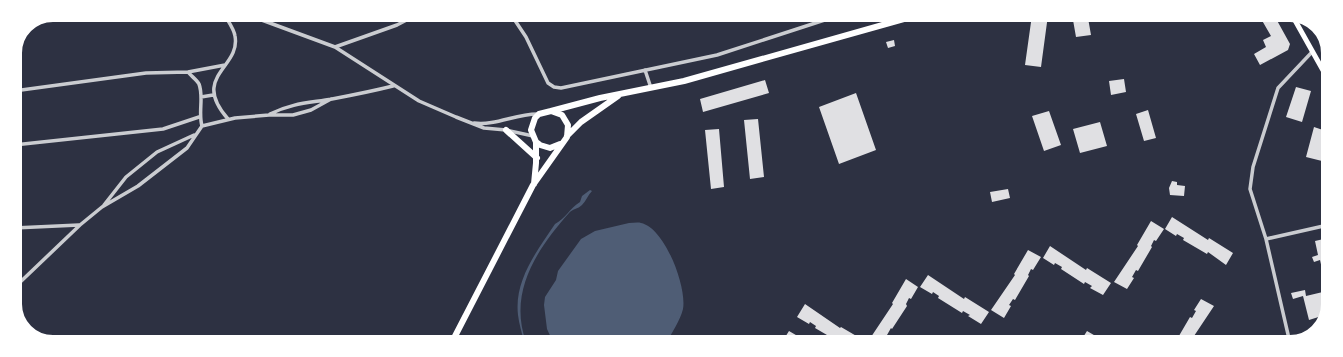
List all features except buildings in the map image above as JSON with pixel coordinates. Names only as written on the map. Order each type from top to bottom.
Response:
[{"type":"main road","points":[[533,185],[537,158],[532,124],[539,114],[621,94],[684,81],[897,21]]},
{"type":"main road","points":[[1296,22],[1322,69]]},
{"type":"main road","points":[[455,336],[533,185],[560,144],[581,122],[621,94]]},
{"type":"main road","points":[[551,111],[562,115],[566,120],[568,131],[567,137]]},
{"type":"main road","points":[[506,130],[537,158]]},
{"type":"main road","points":[[534,139],[540,145],[550,148],[560,144]]},
{"type":"street","points":[[228,21],[235,36],[234,48],[218,75],[214,95],[217,107],[228,119]]},
{"type":"street","points":[[262,21],[334,48],[419,101],[467,122],[484,128],[506,130],[534,139]]},
{"type":"street","points":[[334,48],[397,26],[406,21]]},
{"type":"street","points":[[515,21],[526,37],[548,83],[561,88],[717,55],[822,21]]},
{"type":"street","points":[[1288,336],[1266,239],[1250,189],[1253,167],[1278,88],[1312,52]]},
{"type":"street","points":[[21,90],[146,74],[188,72],[225,65]]},
{"type":"street","points":[[645,70],[651,88]]},
{"type":"street","points":[[188,72],[199,83],[201,96],[199,117],[202,126]]},
{"type":"street","points":[[268,115],[284,107],[296,104],[330,99],[394,86]]},
{"type":"street","points":[[201,96],[214,95]]},
{"type":"street","points":[[21,281],[80,225],[102,207],[138,186],[187,148],[194,135],[202,126],[228,119],[268,115],[293,115],[310,110],[330,99]]},
{"type":"street","points":[[467,122],[478,124],[539,114]]},
{"type":"street","points":[[21,143],[163,128],[199,117]]},
{"type":"street","points":[[102,207],[126,177],[157,152],[194,135]]},
{"type":"street","points":[[21,228],[80,225]]},
{"type":"street","points":[[1266,239],[1322,226]]},
{"type":"water","points":[[590,190],[592,191],[580,206],[570,212],[546,241],[529,272],[523,289],[521,306],[521,324],[524,336],[522,336],[518,318],[518,302],[523,278],[528,266],[555,224],[580,202],[582,196]]},
{"type":"water","points":[[629,223],[641,223],[650,227],[658,235],[666,247],[678,273],[682,287],[683,309],[670,336],[550,336],[547,329],[544,305],[545,297],[556,280],[558,271],[581,239],[595,231]]}]
